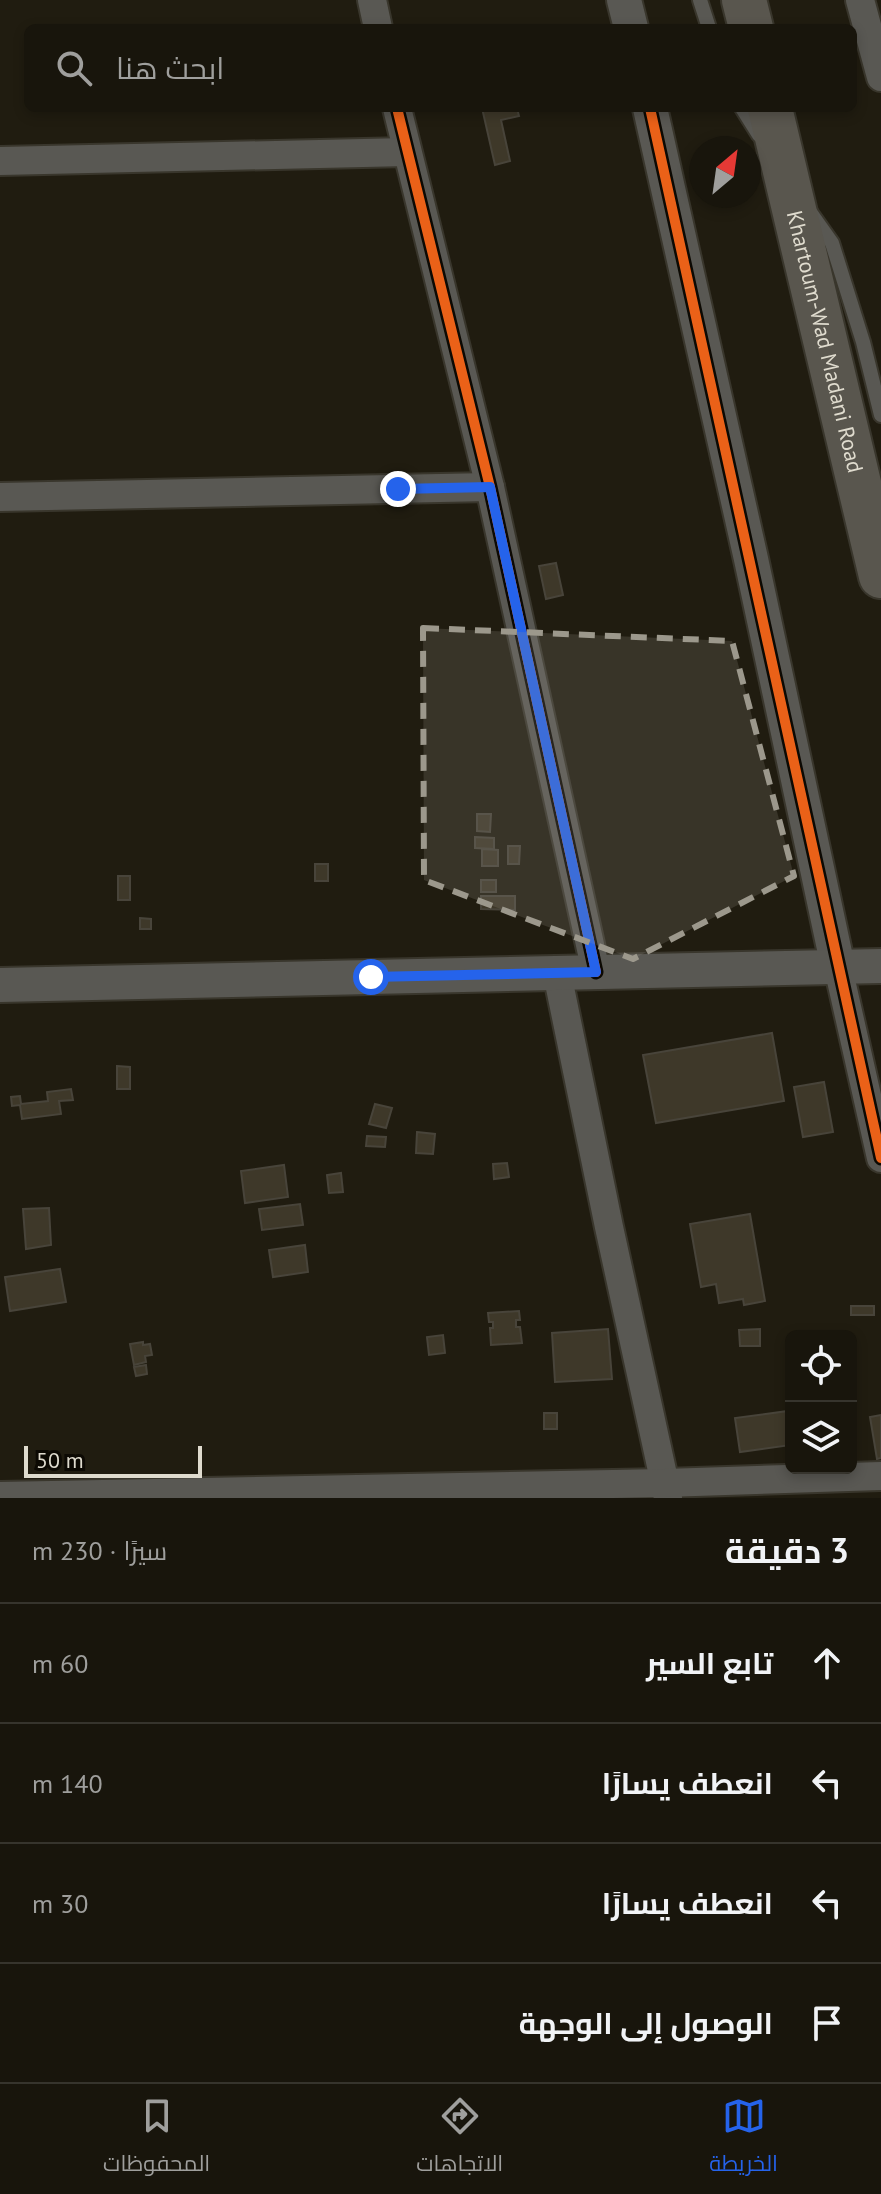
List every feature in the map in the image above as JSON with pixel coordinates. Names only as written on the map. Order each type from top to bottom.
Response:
[{"type":"highway","points":[[744,0],[750,24]]},
{"type":"highway","name":"Khartoum-Wad Madani Road","points":[[771,112],[881,576]]},
{"type":"street","points":[[372,0],[377,24]]},
{"type":"street","points":[[624,0],[630,24]]},
{"type":"street","points":[[860,0],[881,77]]},
{"type":"street","points":[[398,112],[490,487],[596,972]]},
{"type":"street","points":[[651,112],[881,1158]]},
{"type":"street","points":[[0,161],[407,152]]},
{"type":"street","points":[[0,497],[490,487]]},
{"type":"street","points":[[0,985],[881,966]]},
{"type":"street","points":[[557,973],[666,1491]]},
{"type":"street","points":[[0,1496],[666,1491],[881,1476]]},
{"type":"lane","points":[[700,0],[708,24]]},
{"type":"lane","points":[[745,112],[832,243],[863,342],[881,415]]},
{"type":"highlighted area","points":[[423,628],[732,641],[794,876],[633,959],[424,880]]},
{"type":"building","points":[[483,112],[518,112],[519,116],[501,120],[510,161],[495,165]]},
{"type":"building","points":[[556,563],[563,595],[546,599],[539,566]]},
{"type":"building","points":[[477,814],[491,814],[490,832],[477,831]]},
{"type":"building","points":[[475,837],[494,838],[494,849],[475,848]]},
{"type":"building","points":[[508,846],[520,846],[519,864],[508,864]]},
{"type":"building","points":[[482,849],[498,850],[498,866],[482,866]]},
{"type":"building","points":[[315,864],[328,864],[328,881],[315,881]]},
{"type":"building","points":[[118,876],[130,876],[130,900],[118,900]]},
{"type":"building","points":[[481,880],[496,880],[496,892],[481,892]]},
{"type":"building","points":[[481,896],[515,896],[515,910],[481,909]]},
{"type":"building","points":[[140,918],[151,919],[151,929],[140,929]]},
{"type":"building","points":[[772,1033],[784,1101],[656,1123],[643,1055]]},
{"type":"building","points":[[117,1066],[130,1067],[130,1089],[117,1089]]},
{"type":"building","points":[[824,1082],[833,1132],[803,1137],[794,1087]]},
{"type":"building","points":[[71,1089],[73,1100],[59,1101],[61,1114],[22,1119],[20,1105],[12,1106],[11,1097],[20,1096],[21,1104],[48,1101],[47,1092]]},
{"type":"building","points":[[375,1104],[392,1108],[386,1128],[369,1124]]},
{"type":"building","points":[[417,1132],[435,1134],[433,1154],[416,1153]]},
{"type":"building","points":[[367,1136],[386,1137],[385,1147],[366,1146]]},
{"type":"building","points":[[507,1163],[509,1177],[494,1179],[493,1164]]},
{"type":"building","points":[[284,1165],[288,1197],[245,1203],[241,1171]]},
{"type":"building","points":[[341,1173],[343,1192],[329,1193],[327,1175]]},
{"type":"building","points":[[300,1204],[303,1225],[262,1230],[259,1209]]},
{"type":"building","points":[[49,1208],[51,1245],[26,1249],[23,1209]]},
{"type":"building","points":[[750,1214],[765,1301],[744,1305],[743,1299],[719,1303],[716,1284],[701,1287],[690,1224]]},
{"type":"building","points":[[305,1245],[308,1272],[273,1277],[269,1250]]},
{"type":"building","points":[[60,1269],[66,1302],[10,1311],[5,1277]]},
{"type":"building","points":[[851,1306],[874,1306],[874,1315],[851,1315]]},
{"type":"building","points":[[519,1311],[520,1320],[516,1320],[516,1327],[520,1327],[522,1343],[491,1345],[490,1328],[493,1328],[493,1322],[489,1322],[488,1313]]},
{"type":"building","points":[[608,1329],[612,1379],[555,1382],[552,1333]]},
{"type":"building","points":[[760,1329],[760,1346],[740,1346],[739,1330]]},
{"type":"building","points":[[443,1335],[445,1353],[429,1355],[427,1337]]},
{"type":"building","points":[[143,1342],[143,1345],[150,1344],[152,1355],[145,1356],[146,1362],[134,1365],[130,1344]]},
{"type":"building","points":[[146,1365],[147,1374],[136,1376],[134,1367]]},
{"type":"building","points":[[785,1411],[785,1446],[740,1452],[735,1418]]},
{"type":"building","points":[[544,1413],[557,1413],[557,1429],[544,1429]]},
{"type":"building","points":[[881,1415],[881,1458],[877,1459],[870,1417]]},
{"type":"cycle path","points":[[398,112],[490,487],[596,972]]},
{"type":"cycle path","points":[[651,112],[881,1158]]},
{"type":"route","points":[[371,977],[596,972],[490,487],[398,489]]}]
